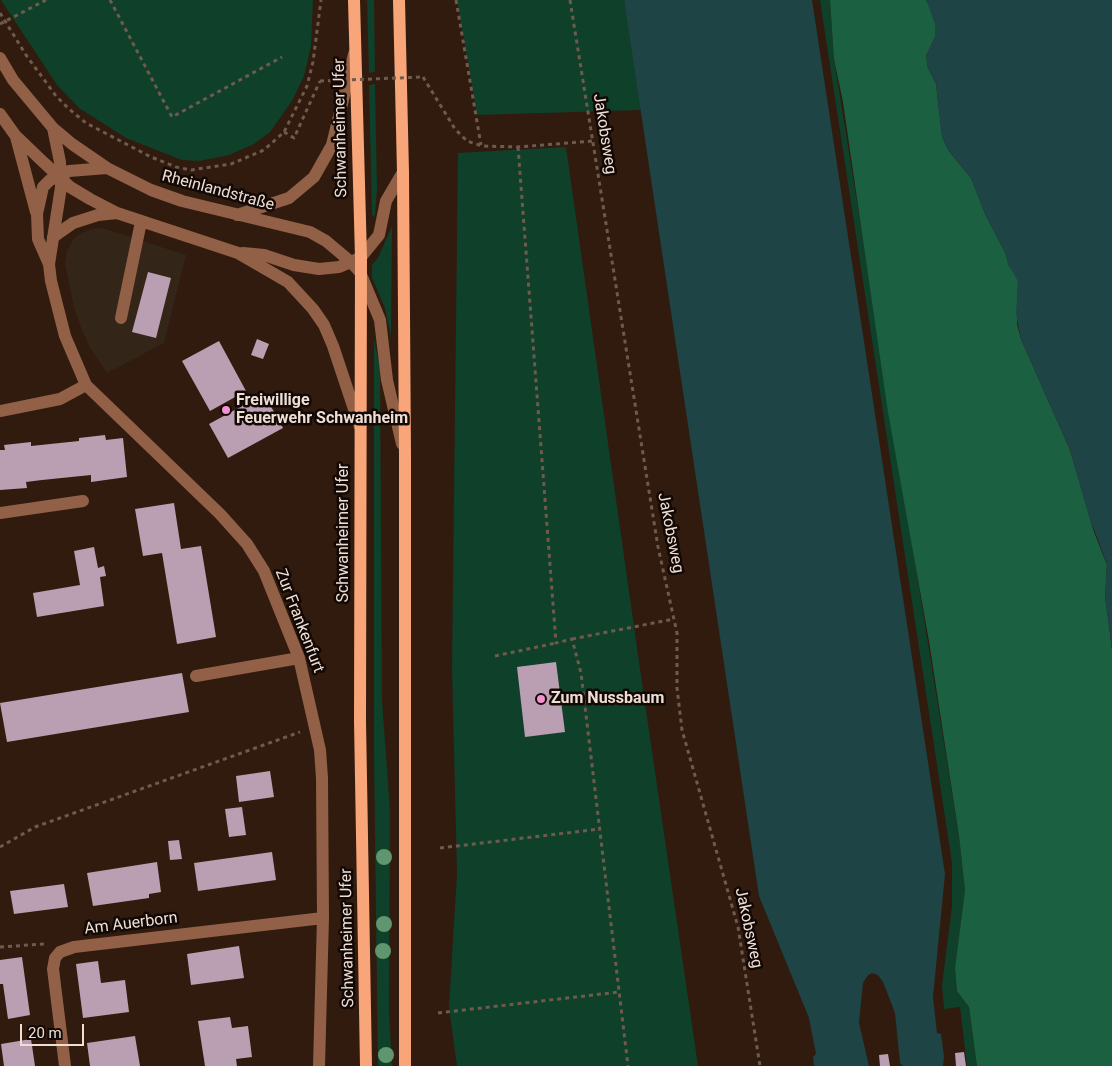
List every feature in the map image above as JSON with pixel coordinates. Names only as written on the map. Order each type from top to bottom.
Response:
[{"type":"main road","name":"Schwanheimer Ufer","points":[[354,0],[356,50],[356,259],[360,272],[360,721],[366,1066]]},
{"type":"main road","points":[[399,0],[403,172],[405,456],[405,1066]]},
{"type":"street","points":[[235,216],[289,198],[314,177],[332,145],[339,109],[356,50]]},
{"type":"street","name":"Rheinlandstraße","points":[[0,58],[13,80],[53,128],[72,144],[107,168],[151,190],[235,216],[310,232],[356,259]]},
{"type":"street","points":[[0,114],[16,135],[73,189],[117,213],[238,253],[288,282],[313,309],[333,346],[360,428]]},
{"type":"street","name":"Zur Frankenfurt","points":[[49,264],[61,187],[59,176],[60,162],[53,128]]},
{"type":"street","name":"Zur Frankenfurt","points":[[16,135],[37,214],[38,239],[49,264],[65,336],[86,385],[220,514],[246,544],[264,571],[299,658],[320,750],[323,798],[323,918],[319,1066]]},
{"type":"street","name":"Zur Frankenfurt","points":[[37,214],[43,187],[50,180],[69,171],[107,168]]},
{"type":"street","points":[[238,253],[264,255],[294,265],[319,270],[339,267],[356,259],[379,235],[386,202],[403,172]]},
{"type":"street","points":[[53,237],[65,227],[78,221],[117,213]]},
{"type":"street","points":[[121,318],[141,222]]},
{"type":"street","points":[[360,272],[380,320],[387,380],[405,456]]},
{"type":"street","points":[[0,411],[60,399],[86,385]]},
{"type":"street","points":[[0,512],[83,501]]},
{"type":"street","points":[[196,676],[299,658]]},
{"type":"street","name":"Am Auerborn","points":[[60,952],[74,947],[323,918]]},
{"type":"street","points":[[60,952],[55,958],[53,969],[64,1066]]},
{"type":"path","points":[[0,24],[46,0]]},
{"type":"path","points":[[110,0],[172,117],[282,57]]},
{"type":"path","points":[[0,13],[56,96],[69,109],[86,122],[159,160],[176,167],[191,170],[231,164],[264,150],[284,132],[307,86],[313,62],[321,0]]},
{"type":"path","points":[[456,0],[482,146]]},
{"type":"path","name":"Jakobsweg","points":[[570,0],[658,547],[677,632],[677,688],[682,730],[738,927],[760,1066]]},
{"type":"path","points":[[284,132],[294,138],[320,81],[423,78],[455,130],[467,141],[482,146],[518,147],[593,142]]},
{"type":"path","points":[[518,147],[556,643]]},
{"type":"path","points":[[495,656],[674,619]]},
{"type":"path","points":[[572,639],[581,673],[628,1066]]},
{"type":"path","points":[[0,847],[34,827],[315,726]]},
{"type":"path","points":[[440,848],[600,829]]},
{"type":"path","points":[[0,947],[43,944],[60,952]]},
{"type":"path","points":[[438,1013],[619,992]]},
{"type":"shaded area","points":[[97,228],[106,229],[186,255],[164,343],[107,373],[89,346],[80,325],[74,308],[65,263],[67,251],[74,238],[86,231]]},
{"type":"green space","points":[[1,0],[313,0],[311,46],[304,76],[292,101],[270,132],[254,144],[229,155],[199,161],[182,160],[126,138],[79,108],[57,85]]},
{"type":"green space","points":[[367,0],[374,0],[375,72],[369,73]]},
{"type":"green space","points":[[457,0],[624,0],[641,110],[477,115]]},
{"type":"green space","points":[[820,0],[830,0],[834,59],[959,836],[965,890],[955,968],[957,991],[969,1007],[977,1066],[967,1066],[960,1007],[944,1009],[942,985],[952,906],[952,863]]},
{"type":"green space","points":[[830,0],[926,0],[929,5],[935,23],[935,37],[926,56],[928,68],[936,84],[942,136],[948,150],[971,178],[986,216],[1005,252],[1009,266],[1016,275],[1018,281],[1017,324],[1021,339],[1070,450],[1094,532],[1107,565],[1105,596],[1112,649],[1112,1066],[977,1066],[969,1007],[957,991],[955,968],[965,890],[959,836],[929,641],[888,412],[843,102],[834,59]]},
{"type":"green space","points":[[375,84],[377,189],[375,215],[372,216],[369,85]]},
{"type":"green space","points":[[566,147],[698,1066],[457,1066],[449,1007],[457,873],[452,669],[458,153]]},
{"type":"green space","points":[[392,226],[391,337],[385,308],[372,278],[372,265],[378,258]]},
{"type":"green space","points":[[374,339],[380,368],[382,701],[390,810],[389,1011],[392,1066],[378,1066],[374,755]]},
{"type":"water","points":[[624,0],[812,0],[945,874],[933,997],[937,1033],[941,1034],[944,1057],[943,1066],[903,1066],[900,1063],[895,1013],[883,982],[878,975],[872,973],[868,975],[863,983],[859,1023],[869,1066],[814,1066],[813,1057],[816,1054],[809,1018],[759,896]]},
{"type":"water","points":[[926,0],[1112,0],[1112,649],[1105,596],[1107,564],[1089,516],[1070,450],[1021,339],[1016,314],[1018,281],[986,216],[971,178],[948,150],[942,136],[936,84],[928,68],[926,56],[935,37],[935,23]]},
{"type":"building","points":[[148,272],[171,278],[156,338],[132,332]]},
{"type":"building","points":[[257,339],[269,344],[263,359],[251,355]]},
{"type":"building","points":[[219,341],[246,391],[210,411],[182,361]]},
{"type":"building","points":[[264,394],[283,428],[228,458],[209,424]]},
{"type":"building","points":[[105,435],[106,440],[123,438],[127,477],[91,482],[91,475],[42,480],[26,482],[27,488],[0,490],[0,450],[5,450],[4,445],[31,442],[31,446],[79,441],[79,438]]},
{"type":"building","points":[[174,503],[181,549],[201,546],[216,637],[177,644],[162,553],[143,556],[135,509]]},
{"type":"building","points":[[94,547],[98,568],[104,566],[106,576],[100,577],[104,606],[37,617],[33,593],[80,585],[74,551]]},
{"type":"building","name":"Zum Nussbaum","points":[[556,662],[565,732],[525,737],[517,667]]},
{"type":"building","points":[[182,673],[189,712],[7,742],[0,703]]},
{"type":"building","points":[[270,771],[274,797],[239,802],[236,776]]},
{"type":"building","points":[[242,807],[246,835],[229,837],[225,809]]},
{"type":"building","points":[[179,840],[182,859],[170,860],[168,841]]},
{"type":"building","points":[[272,852],[276,880],[198,891],[194,863]]},
{"type":"building","points":[[157,862],[161,892],[149,894],[149,898],[93,906],[87,873]]},
{"type":"building","points":[[64,884],[68,907],[14,914],[10,891]]},
{"type":"building","points":[[239,946],[244,978],[191,985],[187,954]]},
{"type":"building","points":[[22,957],[30,1015],[8,1019],[3,984],[0,984],[0,960]]},
{"type":"building","points":[[98,961],[101,983],[125,980],[129,1012],[83,1018],[76,964]]},
{"type":"building","points":[[230,1017],[232,1028],[248,1026],[252,1057],[236,1059],[237,1066],[205,1066],[198,1021]]},
{"type":"building","points":[[135,1036],[140,1066],[90,1066],[87,1043]]},
{"type":"building","points":[[31,1039],[35,1066],[4,1066],[1,1044]]},
{"type":"building","points":[[964,1052],[966,1066],[956,1066],[955,1053]]},
{"type":"building","points":[[888,1054],[890,1066],[880,1066],[879,1055]]},
{"type":"place","name":"Freiwillige Feuerwehr Schwanheim","points":[[226,410]]},
{"type":"place","name":"Zum Nussbaum","points":[[541,699]]}]
